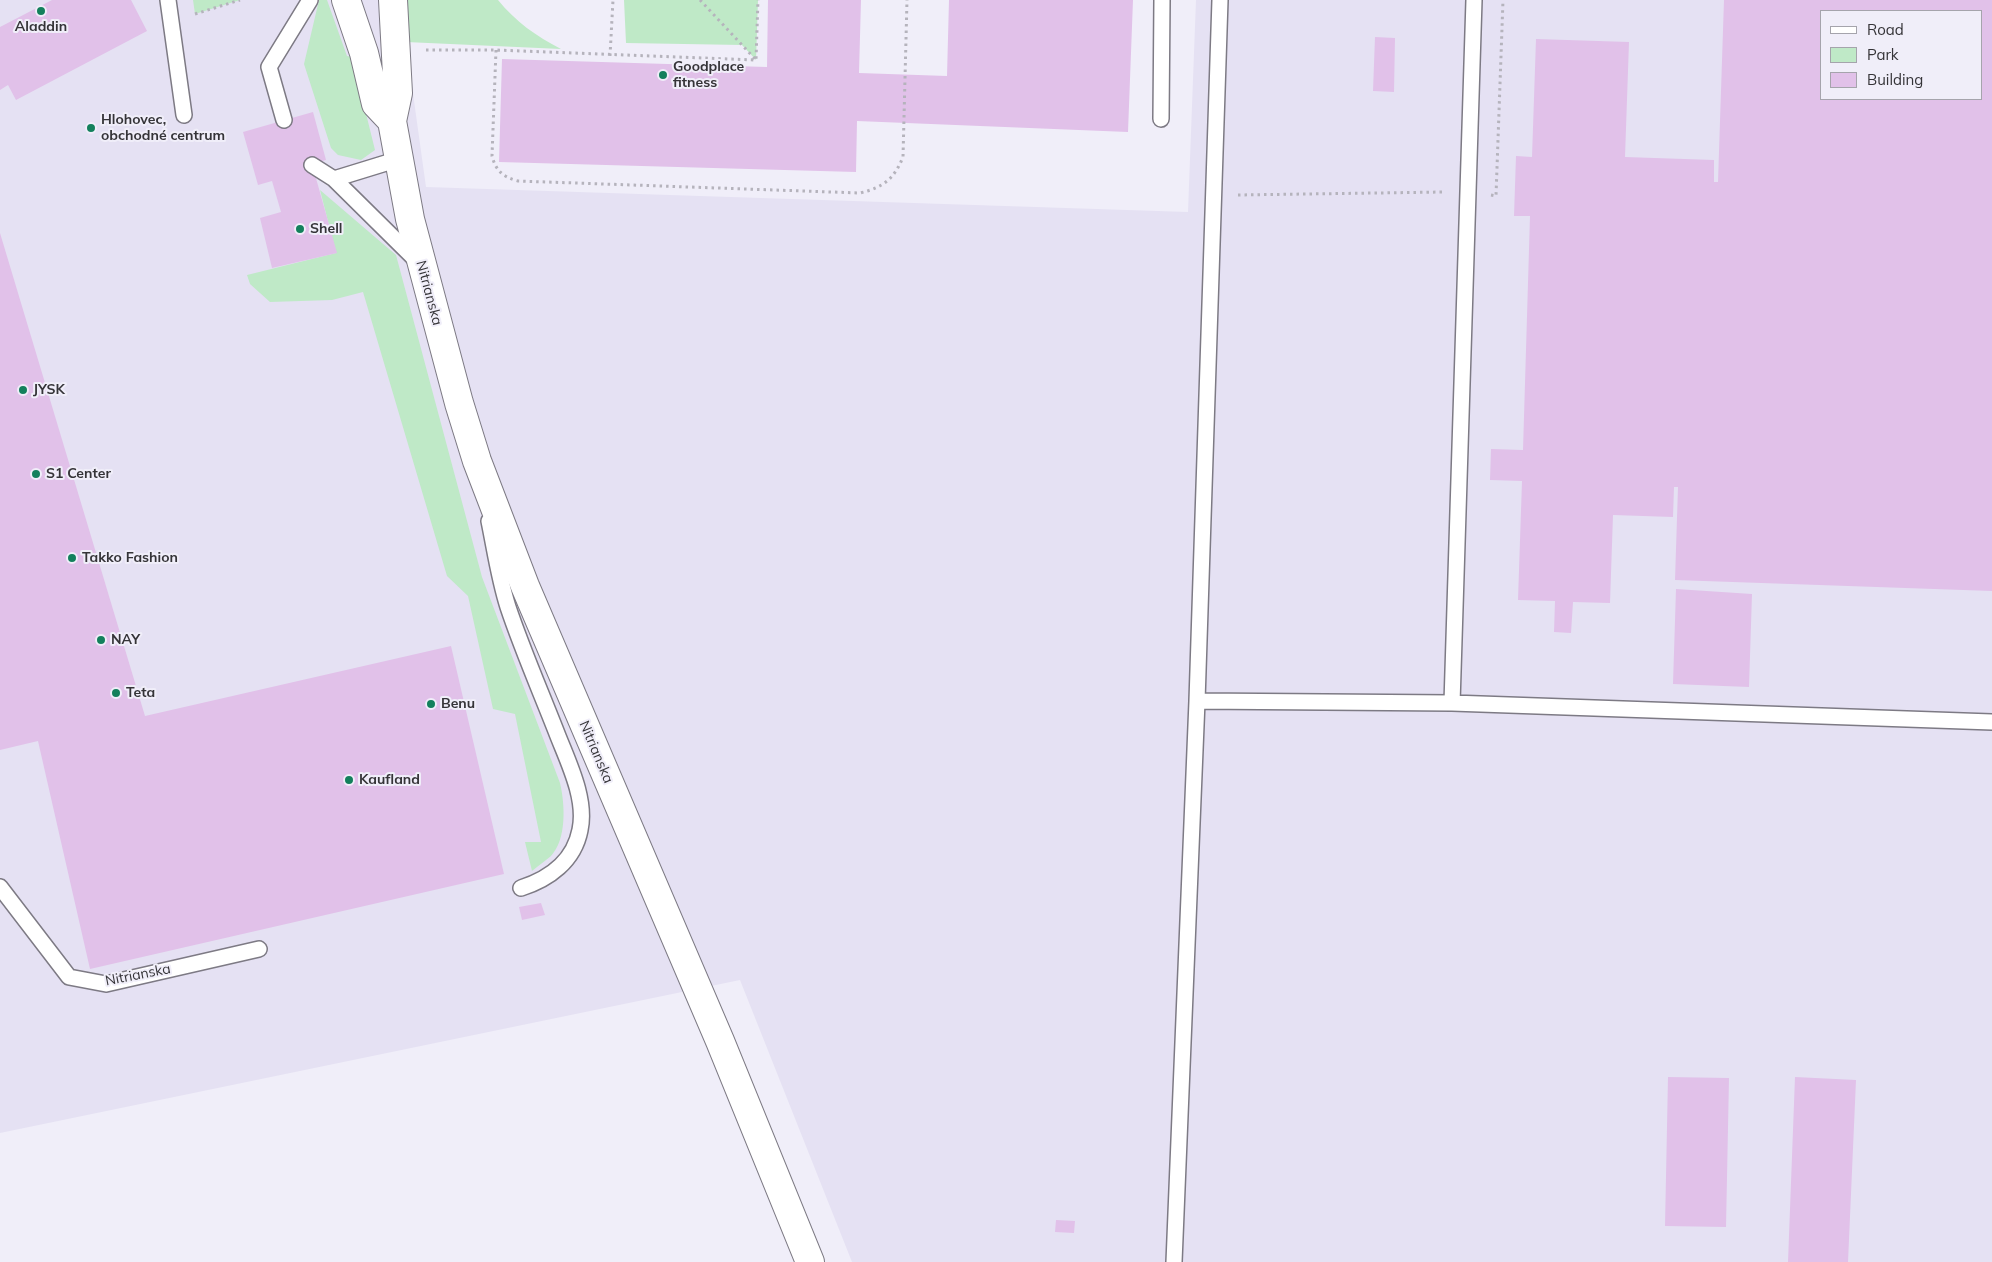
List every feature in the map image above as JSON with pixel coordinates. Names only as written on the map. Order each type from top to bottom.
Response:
[{"type":"main road","points":[[346,0],[364,53],[376,104],[392,121]]},
{"type":"main road","name":"Nitrianska","points":[[393,0],[398,93],[392,121],[410,220],[477,461],[525,586],[720,1041],[810,1262]]},
{"type":"lane","points":[[168,0],[184,115]]},
{"type":"lane","points":[[284,120],[268,67],[310,0]]},
{"type":"lane","points":[[1161,119],[1162,0]]},
{"type":"lane","points":[[1174,1262],[1197,701],[1220,0]]},
{"type":"lane","points":[[1452,703],[1474,0]]},
{"type":"lane","points":[[334,179],[399,159]]},
{"type":"lane","points":[[312,165],[334,179],[421,265]]},
{"type":"lane","name":"Nitrianska","points":[[477,461],[506,600],[572,775],[580,812],[580,829],[573,850],[562,865],[549,876],[521,888]]},
{"type":"lane","points":[[1197,701],[1452,703],[1992,722]]},
{"type":"lane","name":"Nitrianska","points":[[0,887],[69,977],[106,984],[259,949]]},
{"type":"path","points":[[195,14],[240,0]]},
{"type":"path","points":[[610,56],[614,0]]},
{"type":"path","points":[[700,0],[756,60]]},
{"type":"path","points":[[756,60],[758,0]]},
{"type":"path","points":[[496,50],[492,156],[495,166],[507,178],[518,181],[860,193],[877,189],[896,174],[903,157],[907,0]]},
{"type":"path","points":[[1214,175],[1233,195],[1468,192],[1496,196],[1503,0]]},
{"type":"path","points":[[423,50],[496,50],[610,56],[756,60]]},
{"type":"shaded area","points":[[0,0],[400,0],[426,187],[1188,212],[1196,0],[1992,0],[1992,1262],[852,1262],[740,980],[0,1133]]},
{"type":"green space","points":[[193,0],[240,0],[195,14]]},
{"type":"green space","points":[[319,0],[327,0],[347,56],[352,57],[375,150],[361,160],[338,155],[331,148],[304,64]]},
{"type":"green space","points":[[400,0],[498,0],[527,28],[561,49],[406,42]]},
{"type":"green space","points":[[624,0],[758,0],[756,60],[742,45],[626,43]]},
{"type":"green space","points":[[320,190],[396,255],[482,577],[560,783],[564,811],[560,840],[551,856],[532,871],[525,842],[541,842],[515,714],[493,709],[468,596],[447,576],[363,292],[332,300],[270,302],[250,284],[247,275],[336,253]]},
{"type":"building","points":[[52,0],[131,0],[147,31],[16,100],[8,85],[0,90],[0,27]]},
{"type":"building","points":[[768,0],[861,0],[859,73],[947,76],[949,0],[1133,0],[1128,132],[857,121],[856,172],[499,162],[502,59],[767,67]]},
{"type":"building","points":[[1724,0],[1992,0],[1992,591],[1675,580],[1678,487],[1674,487],[1673,517],[1613,515],[1610,603],[1573,602],[1571,633],[1554,632],[1555,601],[1518,600],[1522,481],[1490,480],[1491,449],[1523,450],[1530,216],[1514,216],[1516,156],[1532,157],[1536,39],[1629,42],[1625,157],[1714,160],[1714,182],[1718,182]]},
{"type":"building","points":[[1375,37],[1395,38],[1394,92],[1373,91]]},
{"type":"building","points":[[313,112],[326,160],[312,164],[337,253],[272,268],[260,218],[281,212],[272,181],[258,185],[243,132]]},
{"type":"building","points":[[0,233],[145,716],[451,646],[504,874],[90,969],[38,741],[0,750]]},
{"type":"building","points":[[1676,589],[1752,594],[1749,687],[1673,684]]},
{"type":"building","points":[[541,903],[545,915],[522,920],[519,907]]},
{"type":"building","points":[[1668,1077],[1729,1078],[1726,1227],[1665,1226]]},
{"type":"building","points":[[1795,1077],[1856,1080],[1848,1262],[1788,1262]]},
{"type":"building","points":[[1056,1220],[1075,1221],[1074,1233],[1055,1232]]},
{"type":"place","name":"Aladdin","points":[[41,11]]},
{"type":"place","name":"Goodplace fitness","points":[[663,75]]},
{"type":"place","name":"Hlohovec, obchodné centrum","points":[[91,128]]},
{"type":"place","name":"Shell","points":[[300,229]]},
{"type":"place","name":"JYSK","points":[[23,390]]},
{"type":"place","name":"S1 Center","points":[[36,474]]},
{"type":"place","name":"Takko Fashion","points":[[72,558]]},
{"type":"place","name":"NAY","points":[[101,640]]},
{"type":"place","name":"Teta","points":[[116,693]]},
{"type":"place","name":"Benu","points":[[431,704]]},
{"type":"place","name":"Kaufland","points":[[349,780]]}]
